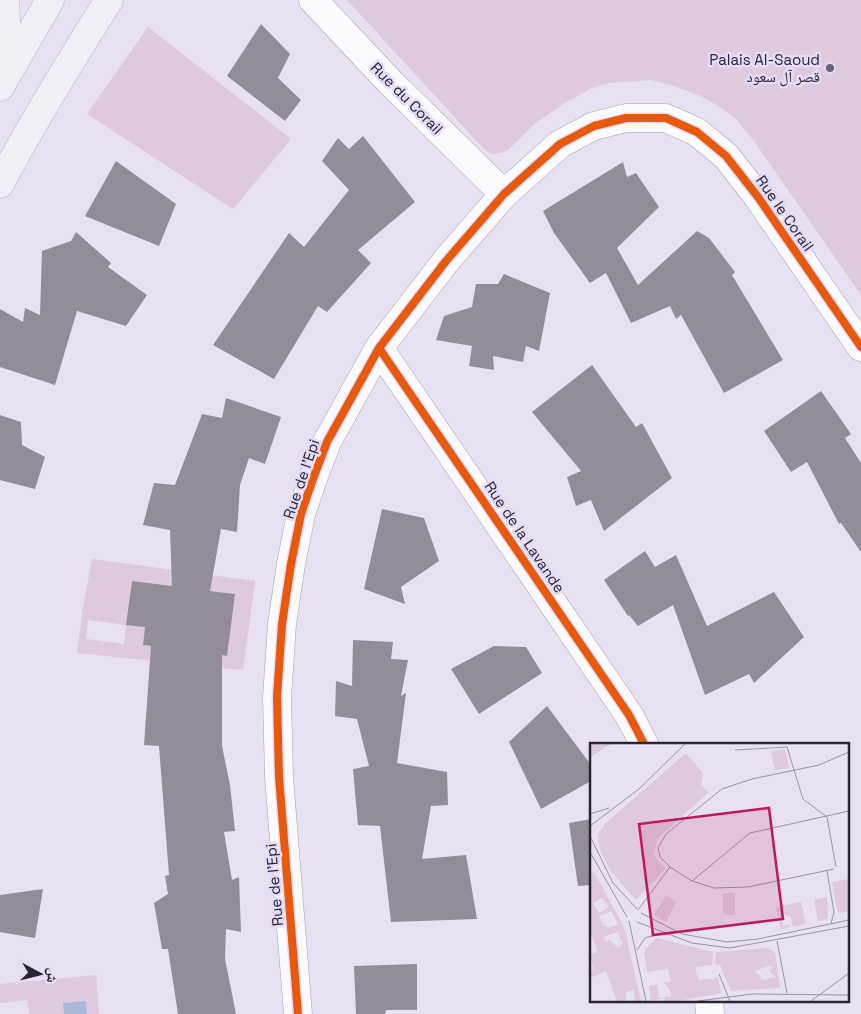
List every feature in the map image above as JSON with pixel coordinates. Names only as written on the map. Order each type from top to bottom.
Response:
[{"type":"main road","points":[[0,80],[6,28],[5,0]]},
{"type":"main road","points":[[0,87],[50,0]]},
{"type":"main road","points":[[0,184],[63,73],[109,0]]},
{"type":"street","name":"Rue du Corail","points":[[313,0],[391,83],[504,194]]},
{"type":"street","name":"Rue de l'Epi","points":[[298,1014],[279,777],[277,697],[282,624],[291,564],[301,514],[327,442],[379,348],[446,260],[504,194],[560,144],[594,126],[626,118],[666,118]]},
{"type":"street","name":"Rue le Corail","points":[[666,118],[698,132],[726,156],[758,197],[861,347]]},
{"type":"street","name":"Rue de la Lavande","points":[[379,348],[629,715],[643,743]]},
{"type":"shaded area","points":[[347,0],[861,0],[861,295],[754,141],[735,118],[717,105],[698,95],[651,80],[608,83],[590,89],[565,103],[537,122],[508,150],[491,154],[483,148]]},
{"type":"shaded area","points":[[148,27],[291,139],[233,209],[87,114]]},
{"type":"shaded area","points":[[92,559],[255,581],[243,670],[77,653]],"holes":[[[132,581],[234,594],[227,656],[143,645],[145,627],[127,625]],[[88,620],[126,625],[124,644],[86,639]]]},
{"type":"shaded area","points":[[96,975],[99,1014],[87,1014],[86,1002],[64,1003],[64,1014],[29,1014],[27,1000],[0,1003],[0,984]]},
{"type":"water","points":[[86,1001],[87,1014],[64,1014],[63,1003]]},
{"type":"building","points":[[261,24],[290,54],[278,78],[301,100],[285,121],[227,76]]},
{"type":"building","points":[[363,136],[415,202],[358,250],[371,263],[327,312],[318,306],[274,379],[213,345],[289,233],[304,247],[349,190],[322,161],[338,138],[349,149]]},
{"type":"building","points":[[116,161],[176,204],[159,246],[85,216]]},
{"type":"building","points":[[623,162],[627,177],[636,173],[659,207],[617,248],[638,285],[697,231],[709,238],[735,272],[732,275],[783,360],[724,393],[681,315],[676,319],[670,306],[631,323],[606,273],[590,283],[554,233],[543,211]]},
{"type":"building","points":[[76,232],[111,263],[108,267],[147,295],[126,326],[77,311],[55,385],[0,367],[0,309],[23,322],[25,308],[40,315],[42,251],[71,241]]},
{"type":"building","points":[[504,274],[550,293],[539,351],[526,346],[523,362],[493,356],[494,370],[469,366],[472,346],[436,340],[444,316],[472,307],[476,284],[498,284]]},
{"type":"building","points":[[592,365],[636,427],[642,423],[672,478],[604,531],[591,500],[576,506],[567,477],[581,471],[532,412]]},
{"type":"building","points":[[821,391],[851,434],[845,438],[861,463],[861,552],[841,523],[839,524],[807,462],[791,472],[764,431]]},
{"type":"building","points":[[226,398],[281,417],[265,464],[249,458],[240,485],[237,532],[221,529],[210,591],[235,594],[227,656],[222,655],[222,746],[230,785],[235,831],[224,832],[232,880],[239,877],[241,932],[226,929],[225,959],[236,1014],[178,1014],[168,949],[162,949],[154,903],[168,894],[165,876],[169,875],[159,746],[144,745],[151,646],[143,645],[145,627],[126,625],[132,581],[172,586],[170,530],[143,525],[154,483],[175,485],[202,414],[222,418]]},
{"type":"building","points":[[0,415],[21,422],[22,445],[45,457],[35,489],[0,480]]},
{"type":"building","points":[[382,509],[424,518],[439,561],[401,587],[405,604],[364,589]]},
{"type":"building","points":[[645,551],[655,567],[676,555],[707,626],[774,592],[804,637],[754,683],[749,674],[705,695],[673,605],[638,626],[628,616],[604,580]]},
{"type":"building","points":[[353,640],[393,642],[391,659],[408,660],[401,696],[406,693],[397,763],[447,772],[448,805],[431,806],[422,859],[466,855],[477,919],[391,922],[380,826],[358,825],[353,769],[369,766],[357,719],[335,716],[336,681],[352,686]]},
{"type":"building","points":[[494,646],[526,647],[542,673],[479,714],[451,669]]},
{"type":"building","points":[[547,706],[590,764],[590,782],[541,809],[509,742]]},
{"type":"building","points":[[590,819],[590,885],[578,886],[569,823]]},
{"type":"building","points":[[43,889],[35,938],[0,932],[0,895]]},
{"type":"building","points":[[417,964],[417,1010],[386,1010],[385,1014],[356,1014],[354,966]]},
{"type":"cycle path","points":[[298,1014],[279,777],[277,697],[282,624],[291,564],[301,514],[327,442],[379,348],[446,261],[504,194],[560,144],[594,126],[626,118],[666,118],[697,132],[726,156],[758,197],[861,347]]},
{"type":"cycle path","points":[[379,348],[629,715],[643,743]]},
{"type":"place","name":"Palais Al-Saoud قصر آل سعود","points":[[830,68]]}]
